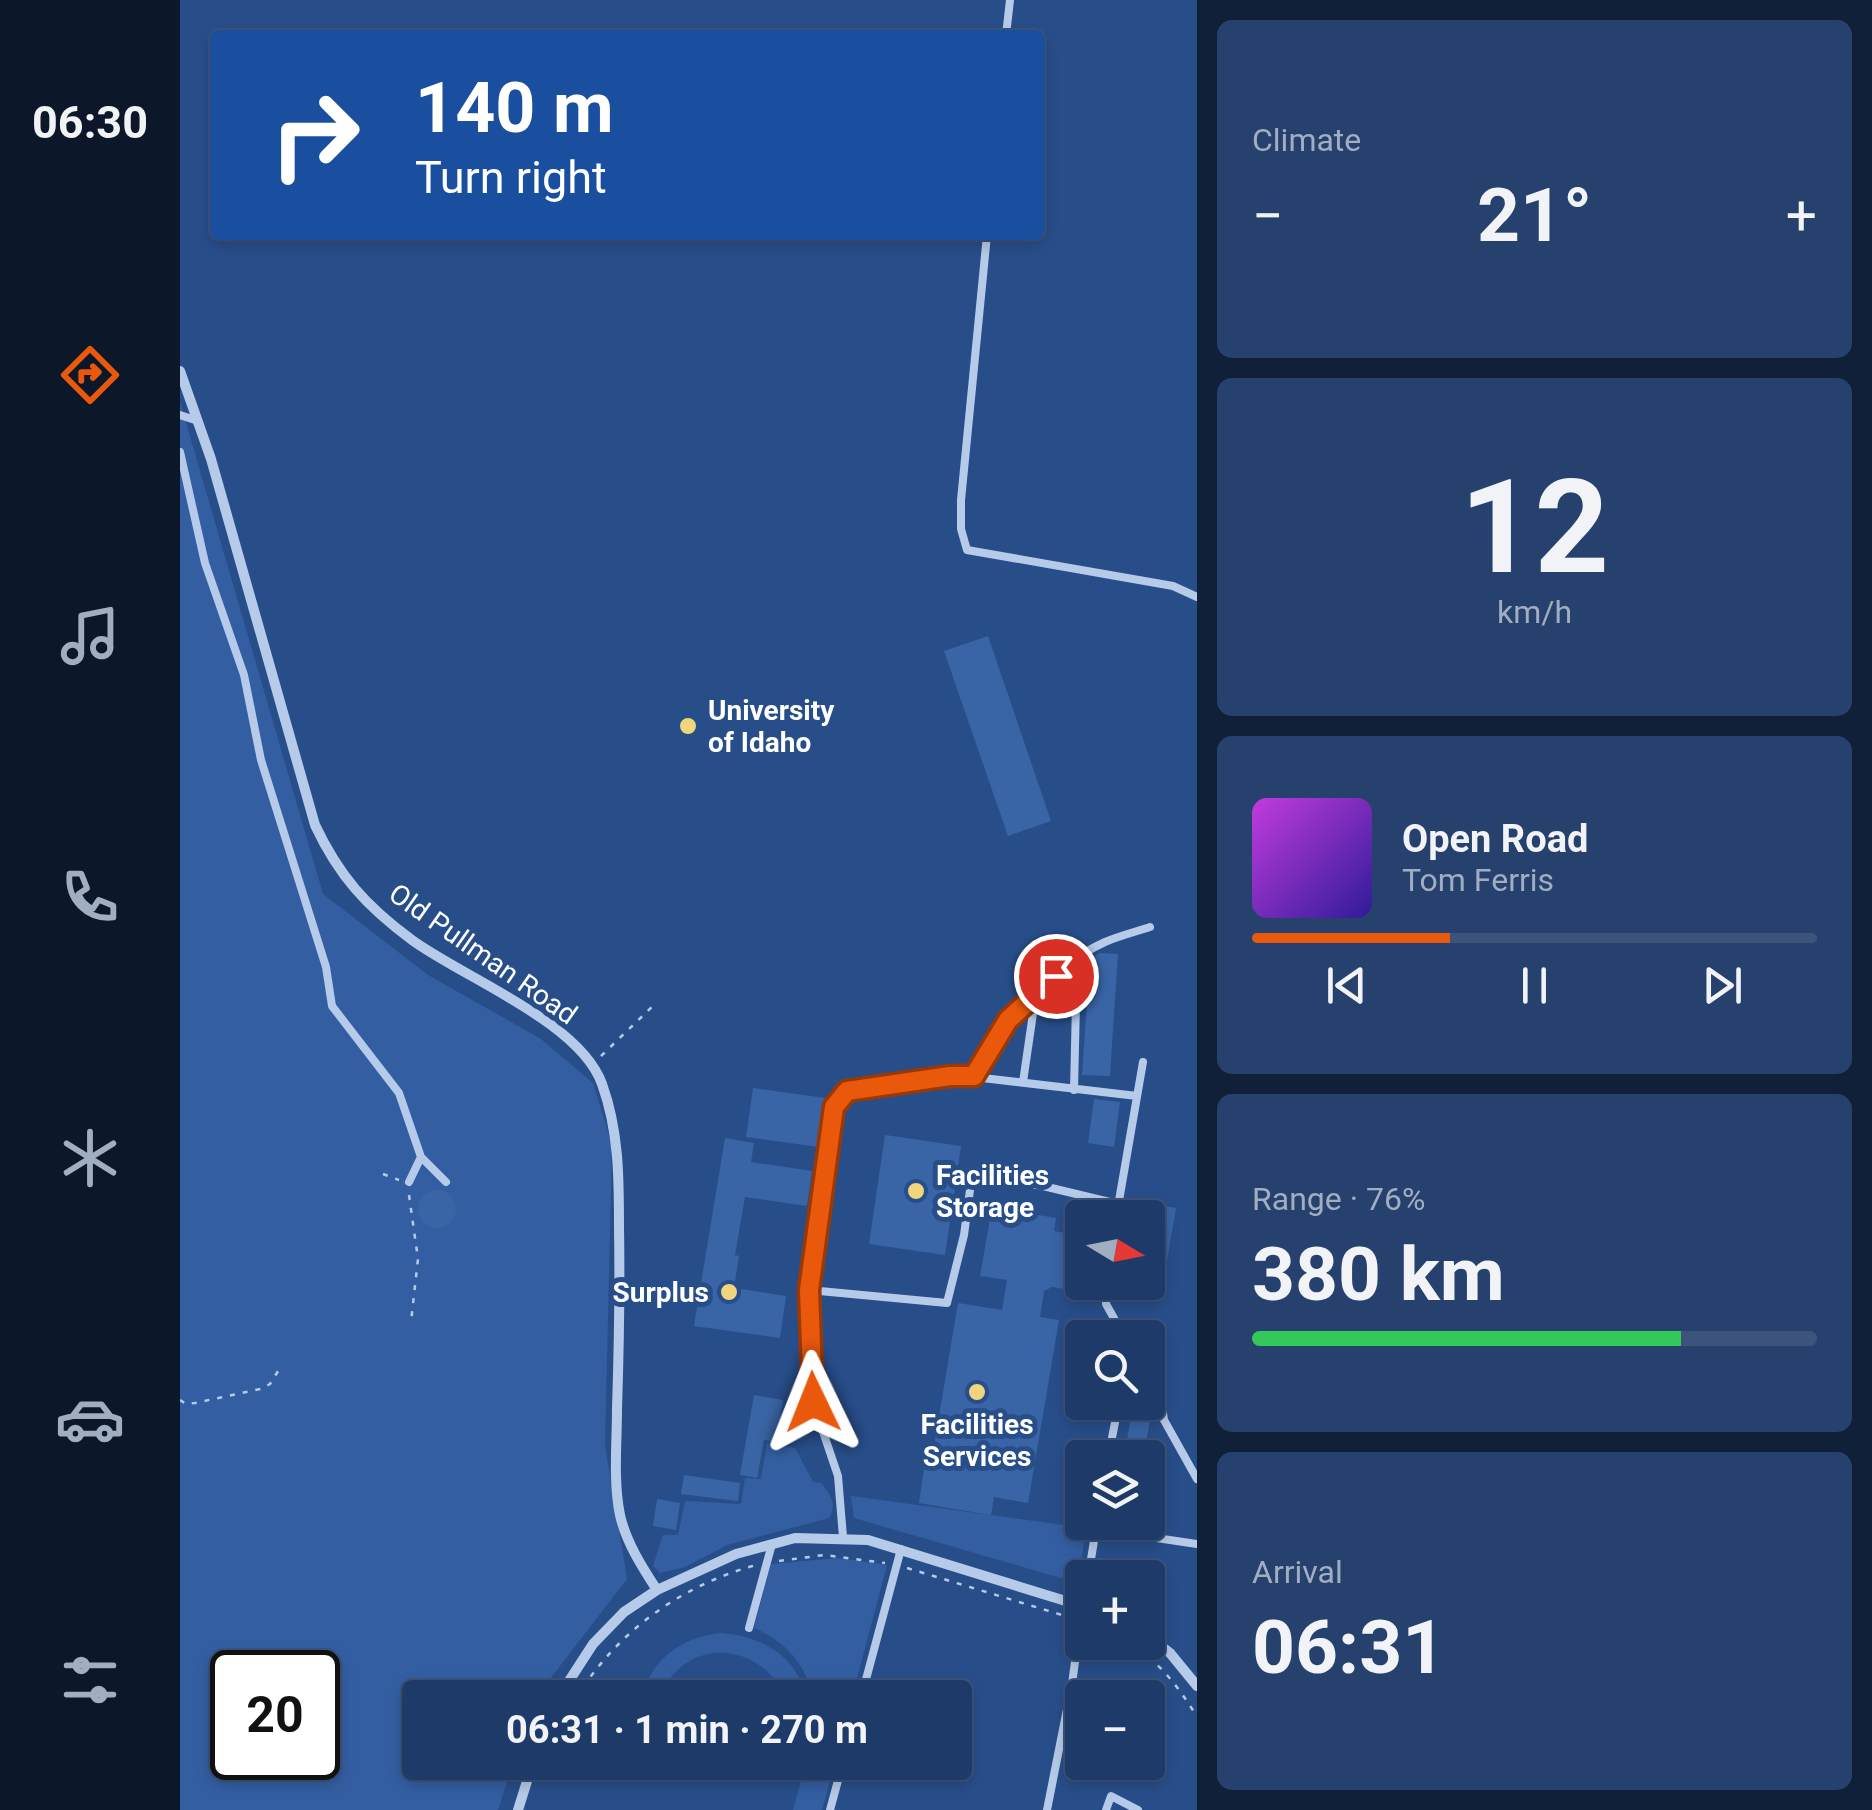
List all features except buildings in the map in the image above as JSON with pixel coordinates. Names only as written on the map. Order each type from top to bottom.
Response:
[{"type":"street","name":"Old Pullman Road","points":[[180,370],[315,825],[334,864],[357,893],[412,940],[556,1029],[593,1065],[602,1082],[616,1133],[620,1296],[616,1460],[620,1516],[636,1558],[657,1590]]},
{"type":"street","points":[[570,1680],[593,1644],[624,1612],[657,1590],[704,1567],[794,1538],[868,1540],[1065,1602]]},
{"type":"street","points":[[1165,1649],[1197,1686]]},
{"type":"street","points":[[518,1810],[527,1780]]},
{"type":"lane","points":[[1007,30],[1010,0]]},
{"type":"lane","points":[[986,240],[960,500],[960,529],[967,550],[1173,586],[1197,597]]},
{"type":"lane","points":[[180,416],[198,421]]},
{"type":"lane","points":[[180,452],[205,563],[244,675],[261,760],[326,967],[332,1006],[399,1093],[421,1157],[446,1182]]},
{"type":"lane","points":[[974,1076],[1008,1020],[1036,992],[1105,942],[1150,927]]},
{"type":"lane","points":[[1074,1090],[1077,960]]},
{"type":"lane","points":[[1023,1082],[1036,992]]},
{"type":"lane","points":[[1119,1200],[1144,1062]]},
{"type":"lane","points":[[843,1538],[838,1476],[813,1402],[809,1290],[834,1107],[847,1091],[950,1076],[1138,1096]]},
{"type":"lane","points":[[409,1182],[421,1157]]},
{"type":"lane","points":[[809,1290],[947,1303],[964,1235],[972,1175],[1101,1200]]},
{"type":"lane","points":[[1164,1420],[1197,1479]]},
{"type":"lane","points":[[1165,1538],[1197,1544]]},
{"type":"lane","points":[[749,1628],[772,1544]]},
{"type":"lane","points":[[865,1680],[901,1549]]},
{"type":"lane","points":[[1047,1810],[1075,1660]]},
{"type":"lane","points":[[830,1810],[838,1780]]},
{"type":"lane","points":[[1106,1810],[1111,1796],[1138,1810]]},
{"type":"path","points":[[593,1065],[654,1005]]},
{"type":"path","points":[[383,1174],[409,1182],[409,1210],[418,1240],[411,1322]]},
{"type":"path","points":[[180,1400],[186,1404],[260,1389],[270,1384],[280,1368]]},
{"type":"path","points":[[587,1680],[626,1635],[664,1606],[712,1579],[767,1562],[824,1555],[896,1565],[1065,1616]]},
{"type":"path","points":[[1152,1660],[1175,1682],[1197,1717]]},
{"type":"shaded area","points":[[180,402],[323,894],[428,975],[541,1039],[593,1083],[612,1145],[605,1445],[627,1579],[549,1680],[402,1680],[402,1780],[508,1780],[498,1810],[180,1810]]},
{"type":"shaded area","points":[[767,1443],[795,1448],[813,1482],[821,1483],[830,1495],[833,1509],[829,1518],[727,1545],[685,1567],[660,1573],[653,1566],[663,1535],[678,1535],[685,1501],[741,1504],[745,1478],[761,1479]]},
{"type":"shaded area","points":[[851,1496],[1065,1525],[1065,1540],[1084,1540],[1081,1560],[1065,1560],[1065,1579],[854,1518]]},
{"type":"shaded area","points":[[838,1558],[887,1565],[857,1680],[807,1680],[792,1655],[754,1628],[771,1564]]},
{"type":"shaded area","points":[[720,1633],[762,1643],[786,1659],[800,1680],[775,1680],[758,1664],[722,1653],[703,1655],[686,1663],[669,1680],[648,1680],[661,1661],[680,1645]]},
{"type":"shaded area","points":[[801,1780],[830,1780],[822,1810],[793,1810]]},
{"type":"place","name":"University of Idaho","points":[[688,726]]},
{"type":"place","name":"Facilities Storage","points":[[916,1191]]},
{"type":"place","name":"Surplus","points":[[729,1292]]},
{"type":"place","name":"Facilities Services","points":[[977,1392]]},
{"type":"route","points":[[813,1402],[809,1290],[834,1107],[847,1091],[974,1076],[1008,1020],[1056,976]]}]
